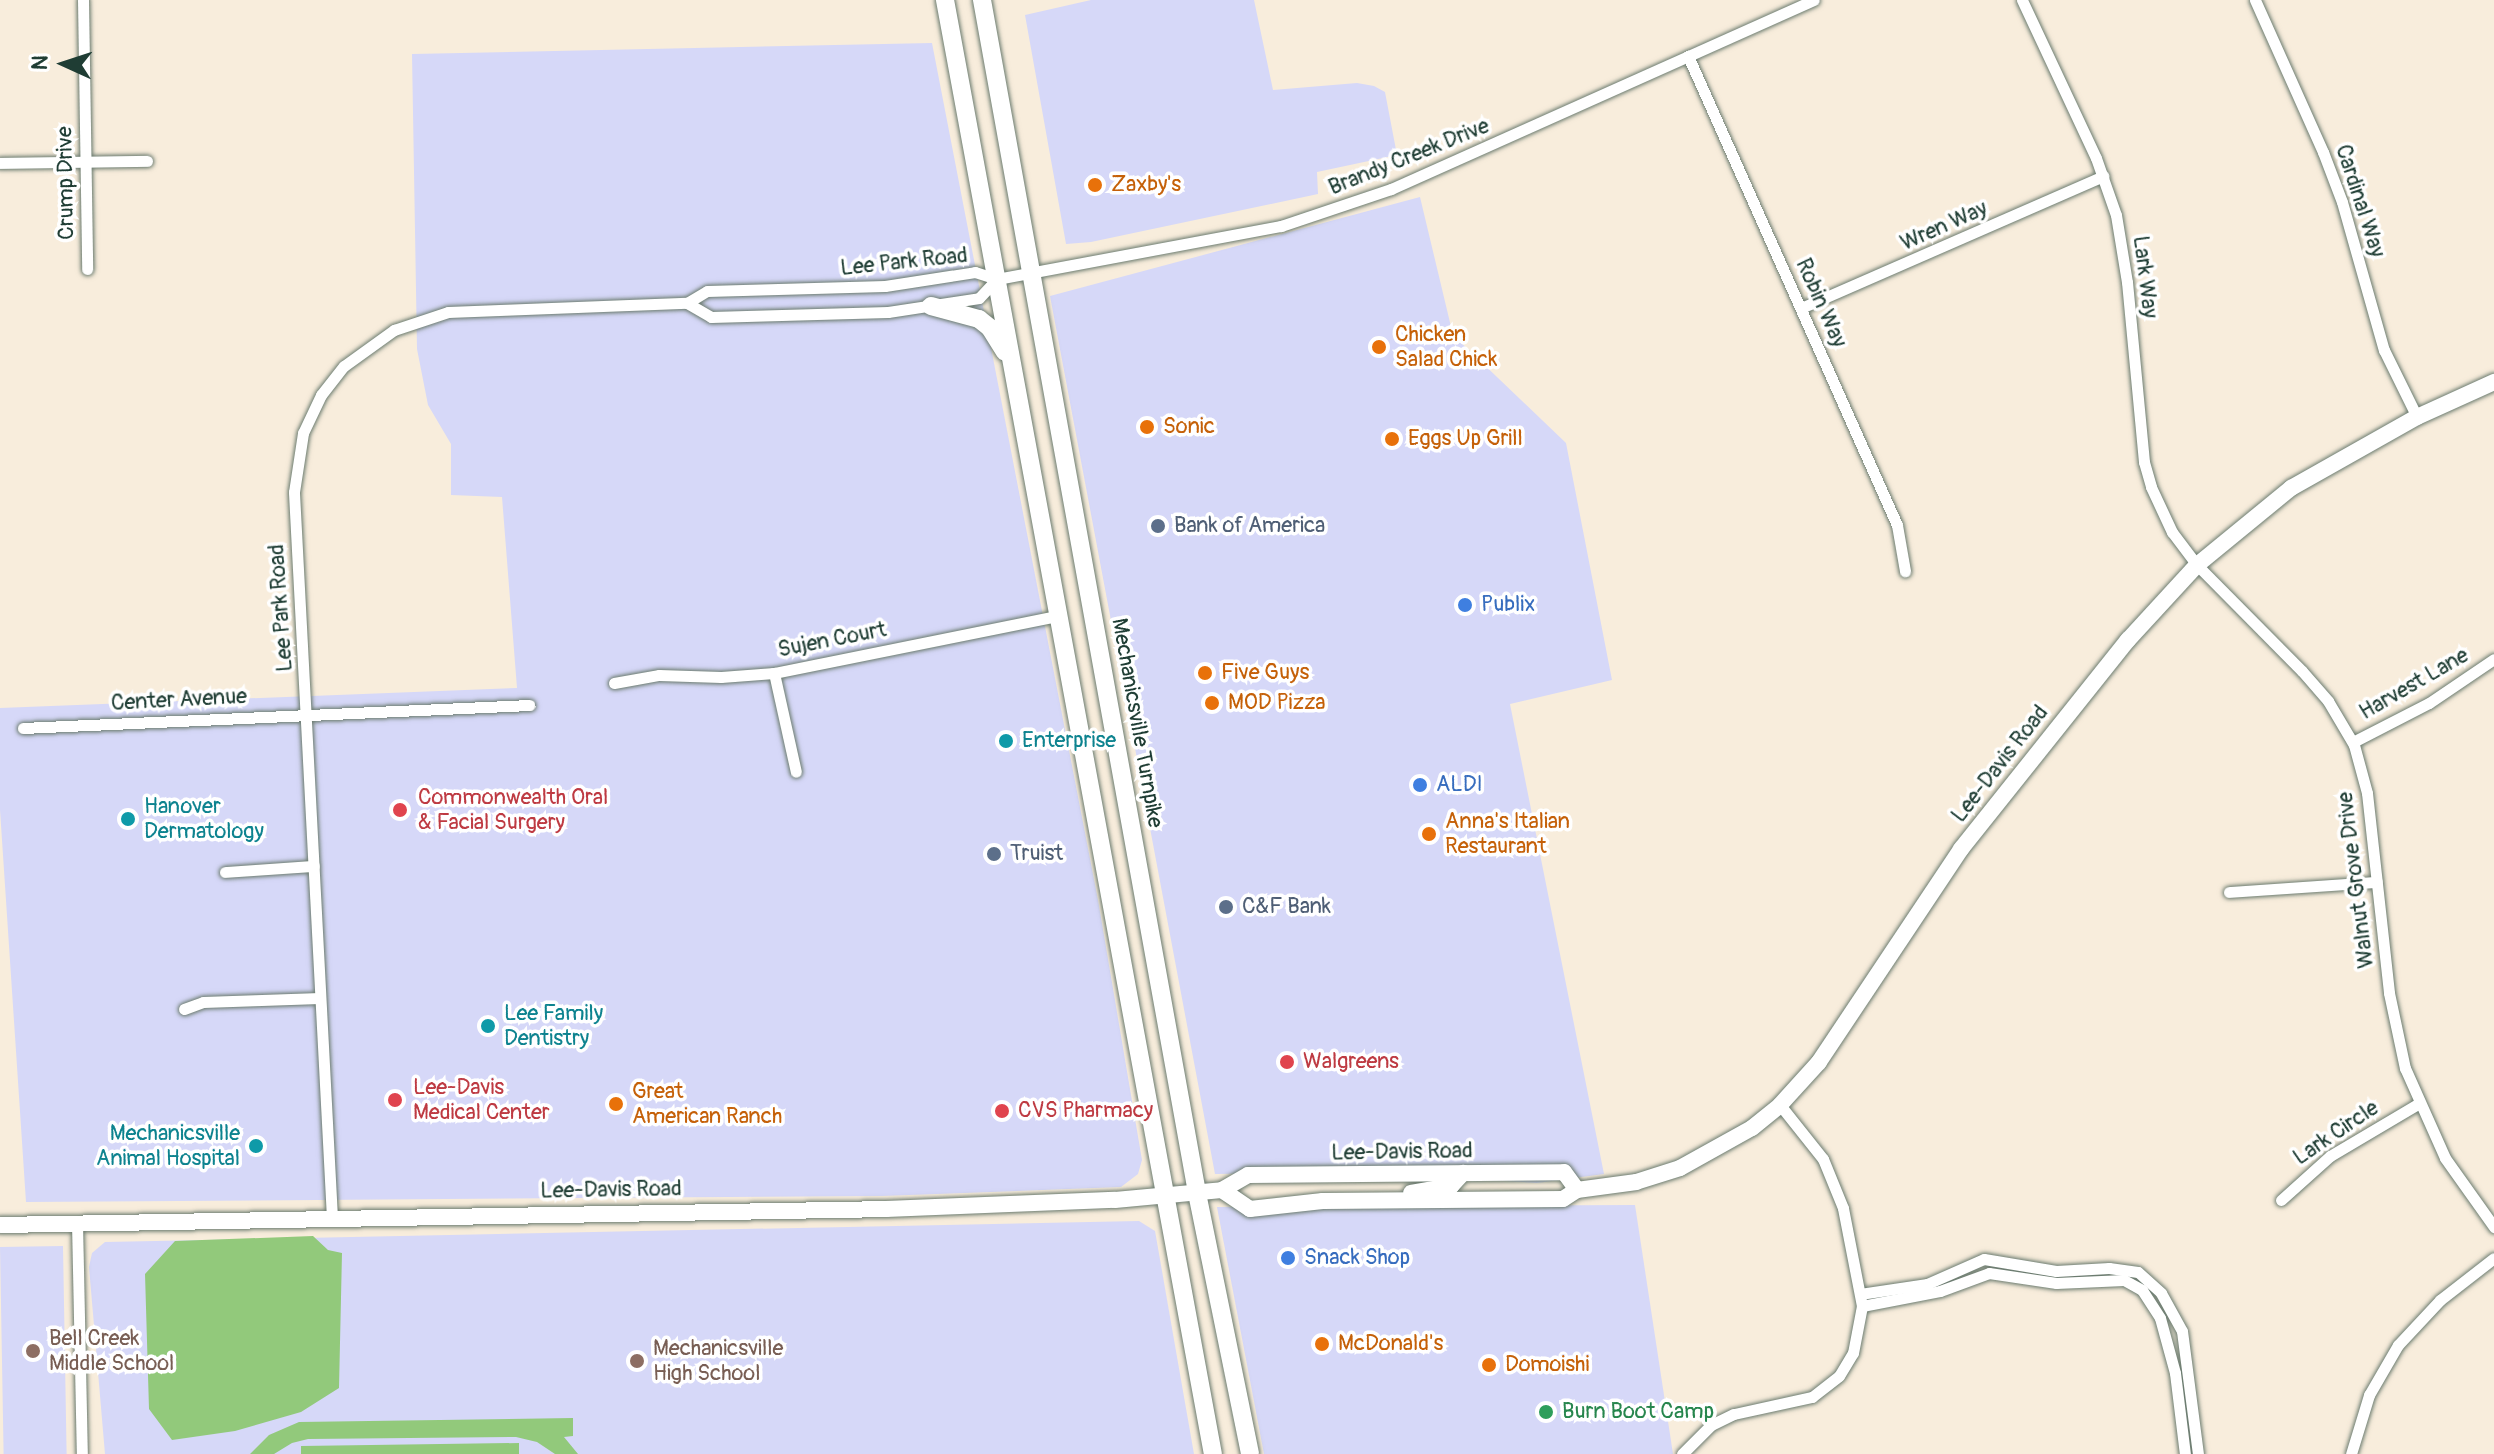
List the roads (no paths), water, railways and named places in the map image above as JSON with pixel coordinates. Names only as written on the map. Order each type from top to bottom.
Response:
[{"type":"highway","points":[[945,0],[1056,616],[1213,1454]]},
{"type":"highway","name":"Mechanicsville Turnpike","points":[[982,0],[1197,1193],[1250,1454]]},
{"type":"highway","points":[[931,306],[966,312],[979,319],[997,337],[1013,368]]},
{"type":"main road","name":"Lee-Davis Road","points":[[1222,1190],[1250,1209],[1323,1201],[1563,1199],[1577,1190],[1636,1182],[1680,1168],[1731,1141],[1780,1105],[1846,1026],[1924,901],[1970,837],[2128,640],[2197,565],[2291,488],[2417,417],[2494,382]]},
{"type":"main road","name":"Lee-Davis Road","points":[[0,1225],[886,1209],[1197,1193],[1222,1190],[1248,1175],[1564,1172],[1577,1190]]},
{"type":"main road","points":[[1380,1201],[1451,1186],[1463,1173]]},
{"type":"street","name":"Crump Drive","points":[[83,0],[87,269]]},
{"type":"street","name":"Brandy Creek Drive","points":[[997,279],[1281,226],[1331,211],[1490,147],[1814,0]]},
{"type":"street","name":"Lark Way","points":[[2022,0],[2103,176],[2121,242],[2144,462],[2160,510],[2197,565]]},
{"type":"street","name":"Cardinal Way","points":[[2255,0],[2323,152],[2342,202],[2384,350],[2417,417]]},
{"type":"street","name":"Robin Way","points":[[1688,56],[1897,525],[1905,571]]},
{"type":"street","points":[[0,163],[147,161]]},
{"type":"street","name":"Wren Way","points":[[1801,308],[2103,176]]},
{"type":"street","name":"Lee Park Road","points":[[332,1218],[295,469],[310,416],[334,376],[368,346],[394,330],[448,312],[687,303],[707,291],[885,286],[975,272],[997,279],[979,298],[826,316],[711,317],[687,303]]},
{"type":"street","name":"Walnut Grove Drive","points":[[2197,565],[2302,671],[2328,701],[2353,742],[2367,793],[2393,1018],[2418,1104],[2445,1158],[2494,1227]]},
{"type":"street","name":"Sujen Court","points":[[614,683],[659,675],[721,677],[774,673],[1056,616]]},
{"type":"street","name":"Harvest Lane","points":[[2353,742],[2429,703],[2494,659]]},
{"type":"street","points":[[774,673],[796,772]]},
{"type":"street","name":"Center Avenue","points":[[23,728],[529,705]]},
{"type":"street","points":[[225,872],[314,866]]},
{"type":"street","points":[[2229,892],[2377,882]]},
{"type":"street","points":[[184,1009],[203,1002],[320,998]]},
{"type":"street","name":"Lark Circle","points":[[2281,1200],[2330,1156],[2418,1104]]},
{"type":"street","points":[[1682,1454],[1711,1425],[1734,1414],[1812,1397],[1839,1376],[1853,1353],[1861,1300],[1834,1183],[1808,1137],[1780,1105]]},
{"type":"street","points":[[77,1222],[82,1454]]},
{"type":"street","points":[[2351,1454],[2369,1395],[2398,1345],[2440,1300],[2494,1258]]},
{"type":"street","points":[[1861,1300],[1927,1284],[1984,1259],[2056,1271],[2109,1268],[2138,1272],[2161,1293],[2182,1331],[2198,1454]]},
{"type":"street","points":[[1861,1300],[1940,1291],[1989,1273],[2056,1283],[2124,1280],[2142,1290],[2160,1318],[2175,1373],[2185,1454]]},
{"type":"place","name":"Zaxby's","points":[[1095,185]]},
{"type":"place","name":"Chicken Salad Chick","points":[[1379,347]]},
{"type":"place","name":"Sonic","points":[[1147,427]]},
{"type":"place","name":"Eggs Up Grill","points":[[1392,439]]},
{"type":"place","name":"Bank of America","points":[[1158,526]]},
{"type":"place","name":"Publix","points":[[1465,605]]},
{"type":"place","name":"Five Guys","points":[[1205,673]]},
{"type":"place","name":"MOD Pizza","points":[[1212,703]]},
{"type":"place","name":"Enterprise","points":[[1006,741]]},
{"type":"place","name":"ALDI","points":[[1420,785]]},
{"type":"place","name":"Commonwealth Oral & Facial Surgery","points":[[400,810]]},
{"type":"place","name":"Hanover Dermatology","points":[[128,819]]},
{"type":"place","name":"Anna's Italian Restaurant","points":[[1429,834]]},
{"type":"place","name":"Truist","points":[[994,854]]},
{"type":"place","name":"C&F Bank","points":[[1226,907]]},
{"type":"place","name":"Lee Family Dentistry","points":[[488,1026]]},
{"type":"place","name":"Walgreens","points":[[1287,1062]]},
{"type":"place","name":"Lee-Davis Medical Center","points":[[395,1100]]},
{"type":"place","name":"Great American Ranch","points":[[616,1104]]},
{"type":"place","name":"CVS Pharmacy","points":[[1002,1111]]},
{"type":"place","name":"Mechanicsville Animal Hospital","points":[[256,1146]]},
{"type":"place","name":"Snack Shop","points":[[1288,1258]]},
{"type":"place","name":"McDonald's","points":[[1322,1344]]},
{"type":"place","name":"Bell Creek Middle School","points":[[33,1351]]},
{"type":"place","name":"Mechanicsville High School","points":[[637,1361]]},
{"type":"place","name":"Domoishi","points":[[1489,1365]]},
{"type":"place","name":"Burn Boot Camp","points":[[1546,1412]]}]
